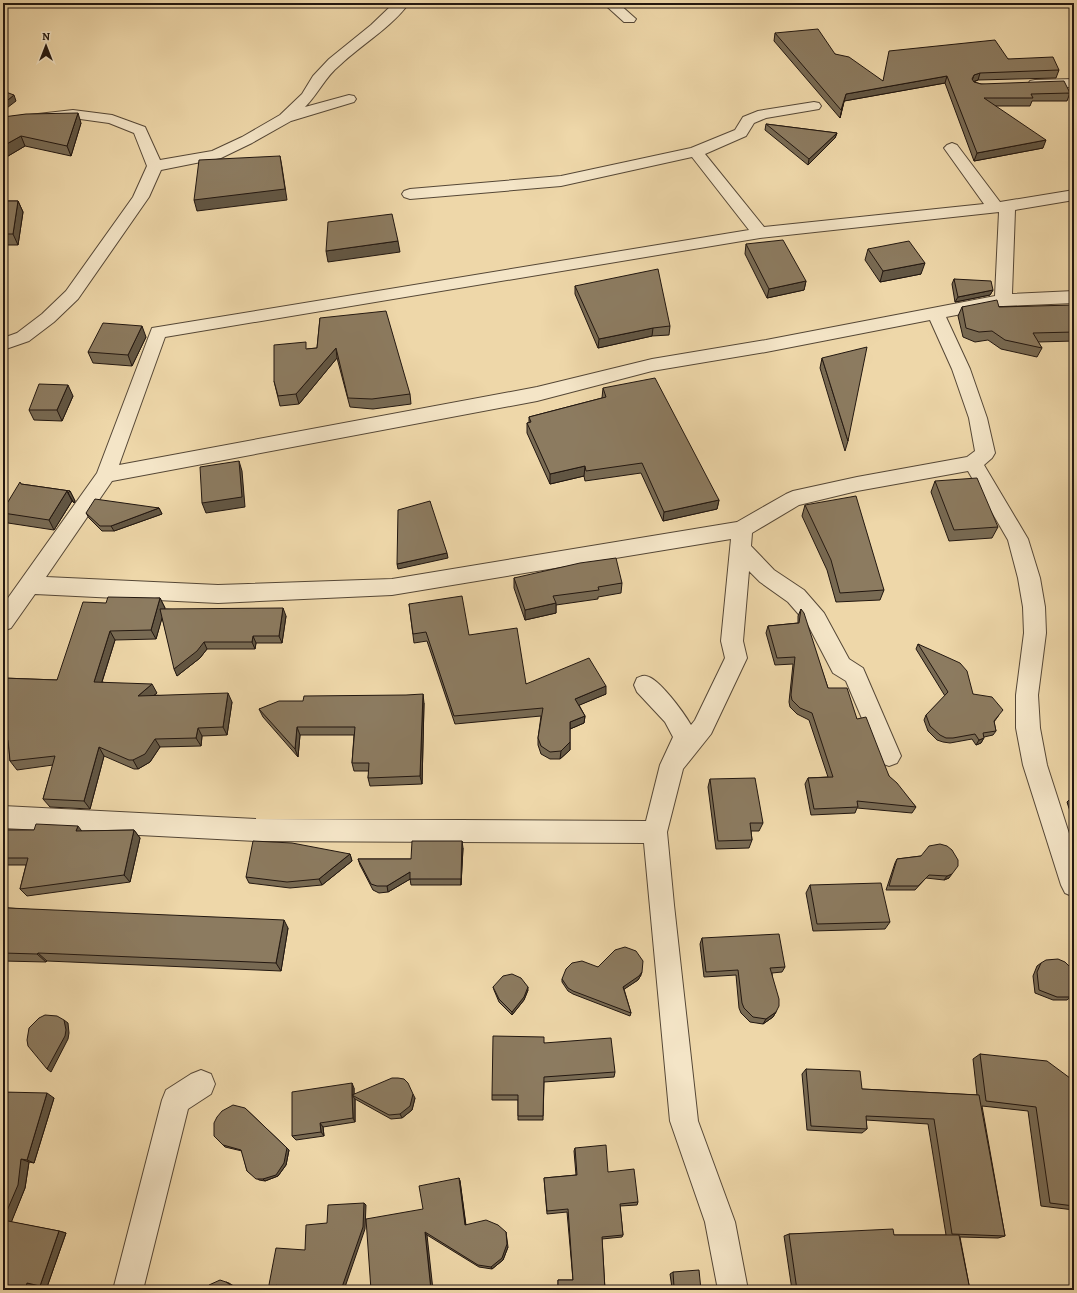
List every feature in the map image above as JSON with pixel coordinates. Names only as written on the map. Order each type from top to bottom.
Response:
[{"type":"street","points":[[285,118],[308,96],[318,78],[334,62],[376,28],[402,3]]},
{"type":"street","points":[[610,3],[629,19]]},
{"type":"street","points":[[1018,84],[1074,82]]},
{"type":"street","points":[[155,166],[216,154],[247,140],[285,118],[349,99]]},
{"type":"street","points":[[410,194],[561,181],[696,152],[740,133],[748,120],[763,114],[814,106]]},
{"type":"street","points":[[3,122],[73,114],[112,119],[140,130],[155,166],[142,197],[72,295],[48,318],[23,337],[3,344]]},
{"type":"street","points":[[952,148],[1001,207],[1003,300]]},
{"type":"street","points":[[696,152],[760,232]]},
{"type":"street","points":[[3,622],[106,476],[158,332],[575,264],[760,232],[1001,207],[1074,195]]},
{"type":"street","points":[[106,476],[537,394],[652,365],[766,346],[935,312],[1003,300],[1074,297]]},
{"type":"street","points":[[30,585],[218,594],[392,587],[741,539],[793,499],[857,484],[973,463],[985,453],[978,418],[961,369],[935,312]]},
{"type":"street","points":[[973,463],[1018,539],[1029,578],[1034,607],[1035,633],[1027,695],[1028,728],[1035,765],[1074,885]]},
{"type":"street","points":[[741,539],[767,576],[796,596],[816,620],[841,666],[855,675],[889,756]]},
{"type":"street","points":[[672,765],[703,727],[736,658],[732,641],[741,539]]},
{"type":"street","points":[[645,685],[673,715],[685,736],[672,765],[655,832],[660,905],[684,1121],[720,1222],[733,1290]]},
{"type":"street","points":[[3,817],[256,830],[655,832]]},
{"type":"street","points":[[128,1290],[176,1100],[201,1084]]},
{"type":"building","points":[[818,29],[835,54],[849,57],[883,81],[889,51],[995,40],[1008,59],[1053,57],[1059,70],[980,73],[974,75],[972,79],[974,82],[981,84],[1064,81],[1070,93],[1031,94],[1033,98],[984,98],[1046,140],[977,153],[947,76],[846,94],[841,110],[775,33]]},
{"type":"building","points":[[3,91],[14,95],[3,104]]},
{"type":"building","points":[[78,113],[67,146],[21,136],[3,146],[3,117],[26,114]]},
{"type":"building","points":[[766,124],[837,133],[809,159]]},
{"type":"building","points":[[280,156],[285,189],[194,200],[199,160]]},
{"type":"building","points":[[3,201],[18,201],[13,234],[3,234]]},
{"type":"building","points":[[392,214],[398,241],[326,251],[328,222]]},
{"type":"building","points":[[783,240],[806,281],[769,289],[746,244]]},
{"type":"building","points":[[909,241],[925,263],[883,271],[868,249]]},
{"type":"building","points":[[658,269],[670,326],[599,339],[575,286]]},
{"type":"building","points":[[954,279],[991,281],[993,290],[958,297]]},
{"type":"building","points":[[997,300],[999,307],[1073,305],[1074,332],[1033,333],[1042,348],[1005,340],[992,331],[979,332],[966,328],[962,307]]},
{"type":"building","points":[[386,311],[410,394],[372,399],[348,398],[336,348],[296,394],[278,396],[274,381],[274,345],[306,342],[306,349],[317,348],[320,318]]},
{"type":"building","points":[[103,323],[142,326],[128,355],[88,352]]},
{"type":"building","points":[[867,347],[848,441],[822,358]]},
{"type":"building","points":[[655,378],[719,500],[664,512],[642,463],[586,471],[585,466],[550,474],[527,423],[531,422],[529,417],[606,397],[603,388]]},
{"type":"building","points":[[39,384],[68,385],[57,410],[29,410]]},
{"type":"building","points":[[239,461],[242,497],[202,503],[200,467]]},
{"type":"building","points":[[977,478],[998,527],[954,530],[935,481]]},
{"type":"building","points":[[20,482],[21,484],[70,491],[68,493],[67,491],[49,520],[3,513],[3,510]]},
{"type":"building","points":[[856,496],[884,590],[840,593],[831,560],[805,505]]},
{"type":"building","points":[[95,499],[159,508],[111,526],[100,526],[86,513]]},
{"type":"building","points":[[430,501],[447,553],[397,564],[398,510]]},
{"type":"building","points":[[616,558],[622,583],[598,587],[599,590],[553,596],[556,603],[525,610],[514,578],[580,563]]},
{"type":"building","points":[[462,596],[469,635],[517,628],[526,684],[589,658],[606,686],[575,699],[585,716],[570,722],[570,742],[561,751],[550,752],[541,746],[538,738],[543,708],[454,716],[426,632],[413,634],[409,604]]},
{"type":"building","points":[[108,597],[160,598],[151,630],[110,631],[94,682],[152,684],[138,696],[228,693],[223,727],[198,728],[196,738],[155,739],[145,754],[133,760],[129,760],[99,747],[84,801],[43,799],[55,756],[10,761],[8,740],[3,740],[3,678],[57,680],[83,602],[106,603]]},
{"type":"building","points":[[283,608],[279,636],[253,636],[252,642],[204,642],[197,651],[174,669],[160,609]]},
{"type":"building","points":[[801,609],[804,613],[828,688],[847,688],[857,719],[866,717],[889,776],[897,783],[916,807],[857,801],[858,807],[814,809],[808,778],[833,777],[812,713],[800,708],[792,700],[791,695],[795,657],[777,658],[768,626],[799,623]]},
{"type":"building","points":[[918,644],[960,663],[967,671],[973,694],[992,697],[1003,710],[994,721],[996,731],[983,733],[984,738],[979,740],[975,734],[946,738],[930,726],[926,715],[948,692]]},
{"type":"building","points":[[423,694],[420,776],[368,778],[369,763],[352,763],[355,727],[297,727],[295,749],[259,709],[279,701],[303,701],[304,696]]},
{"type":"building","points":[[755,778],[763,823],[750,823],[752,840],[718,841],[710,779]]},
{"type":"building","points":[[36,824],[78,826],[76,831],[134,830],[124,875],[20,889],[28,858],[3,858],[3,830],[34,830]]},
{"type":"building","points":[[253,841],[292,843],[350,854],[319,879],[287,882],[246,877]]},
{"type":"building","points":[[412,841],[462,841],[461,879],[410,879],[410,872],[387,886],[377,886],[371,884],[358,859],[411,859]]},
{"type":"building","points":[[940,844],[947,846],[952,850],[958,860],[958,866],[952,874],[947,876],[929,875],[918,886],[889,886],[897,859],[921,856],[929,846]]},
{"type":"building","points":[[881,883],[890,922],[817,924],[810,885]]},
{"type":"building","points":[[3,907],[284,920],[276,963],[38,953],[3,953]]},
{"type":"building","points":[[779,934],[785,967],[770,968],[779,999],[779,1006],[776,1012],[766,1019],[753,1017],[744,1008],[742,1003],[738,970],[706,972],[702,938]]},
{"type":"building","points":[[625,947],[636,951],[643,961],[642,972],[639,976],[623,987],[631,1013],[573,991],[568,988],[562,979],[566,969],[572,963],[582,961],[598,967],[615,950]]},
{"type":"building","points":[[1058,959],[1065,962],[1074,971],[1074,994],[1071,997],[1057,997],[1039,990],[1037,972],[1041,963],[1046,960]]},
{"type":"building","points":[[512,974],[521,978],[528,987],[524,997],[512,1012],[499,999],[493,987],[503,976]]},
{"type":"building","points":[[45,1015],[57,1016],[64,1020],[66,1030],[65,1036],[47,1069],[28,1046],[27,1040],[29,1028],[39,1018]]},
{"type":"building","points":[[493,1036],[544,1037],[544,1043],[611,1038],[615,1072],[544,1077],[543,1116],[518,1116],[518,1095],[492,1095]]},
{"type":"building","points":[[980,1054],[1047,1061],[1074,1081],[1074,1206],[1050,1203],[1036,1107],[986,1101]]},
{"type":"building","points":[[806,1069],[860,1071],[862,1089],[979,1095],[1005,1236],[952,1234],[934,1119],[866,1116],[867,1129],[811,1126]]},
{"type":"building","points":[[392,1078],[404,1079],[408,1083],[413,1094],[410,1106],[400,1114],[389,1115],[352,1095]]},
{"type":"building","points":[[352,1083],[353,1118],[320,1123],[321,1132],[292,1136],[292,1092]]},
{"type":"building","points":[[3,1092],[47,1093],[27,1160],[21,1159],[18,1185],[3,1220]]},
{"type":"building","points":[[233,1105],[245,1108],[287,1148],[284,1163],[276,1175],[263,1179],[256,1179],[247,1171],[241,1150],[223,1145],[214,1136],[214,1123],[217,1117],[222,1111]]},
{"type":"building","points":[[606,1145],[608,1172],[634,1169],[638,1202],[620,1204],[623,1235],[602,1237],[605,1290],[558,1290],[558,1280],[573,1280],[568,1209],[547,1211],[544,1178],[577,1175],[575,1148]]},
{"type":"building","points":[[459,1178],[465,1225],[486,1220],[498,1225],[506,1232],[507,1244],[502,1258],[491,1267],[478,1265],[425,1232],[431,1290],[371,1290],[366,1219],[423,1209],[419,1186]]},
{"type":"building","points":[[364,1203],[363,1227],[341,1290],[276,1290],[277,1285],[268,1290],[276,1248],[305,1250],[306,1225],[327,1223],[328,1205]]},
{"type":"building","points":[[3,1220],[59,1231],[40,1286],[27,1283],[25,1290],[3,1290]]},
{"type":"building","points":[[893,1229],[894,1235],[959,1235],[970,1290],[797,1290],[789,1234]]},
{"type":"building","points":[[699,1270],[701,1290],[657,1290],[674,1287],[673,1272]]},
{"type":"building","points":[[220,1280],[238,1290],[204,1290],[209,1285]]}]
